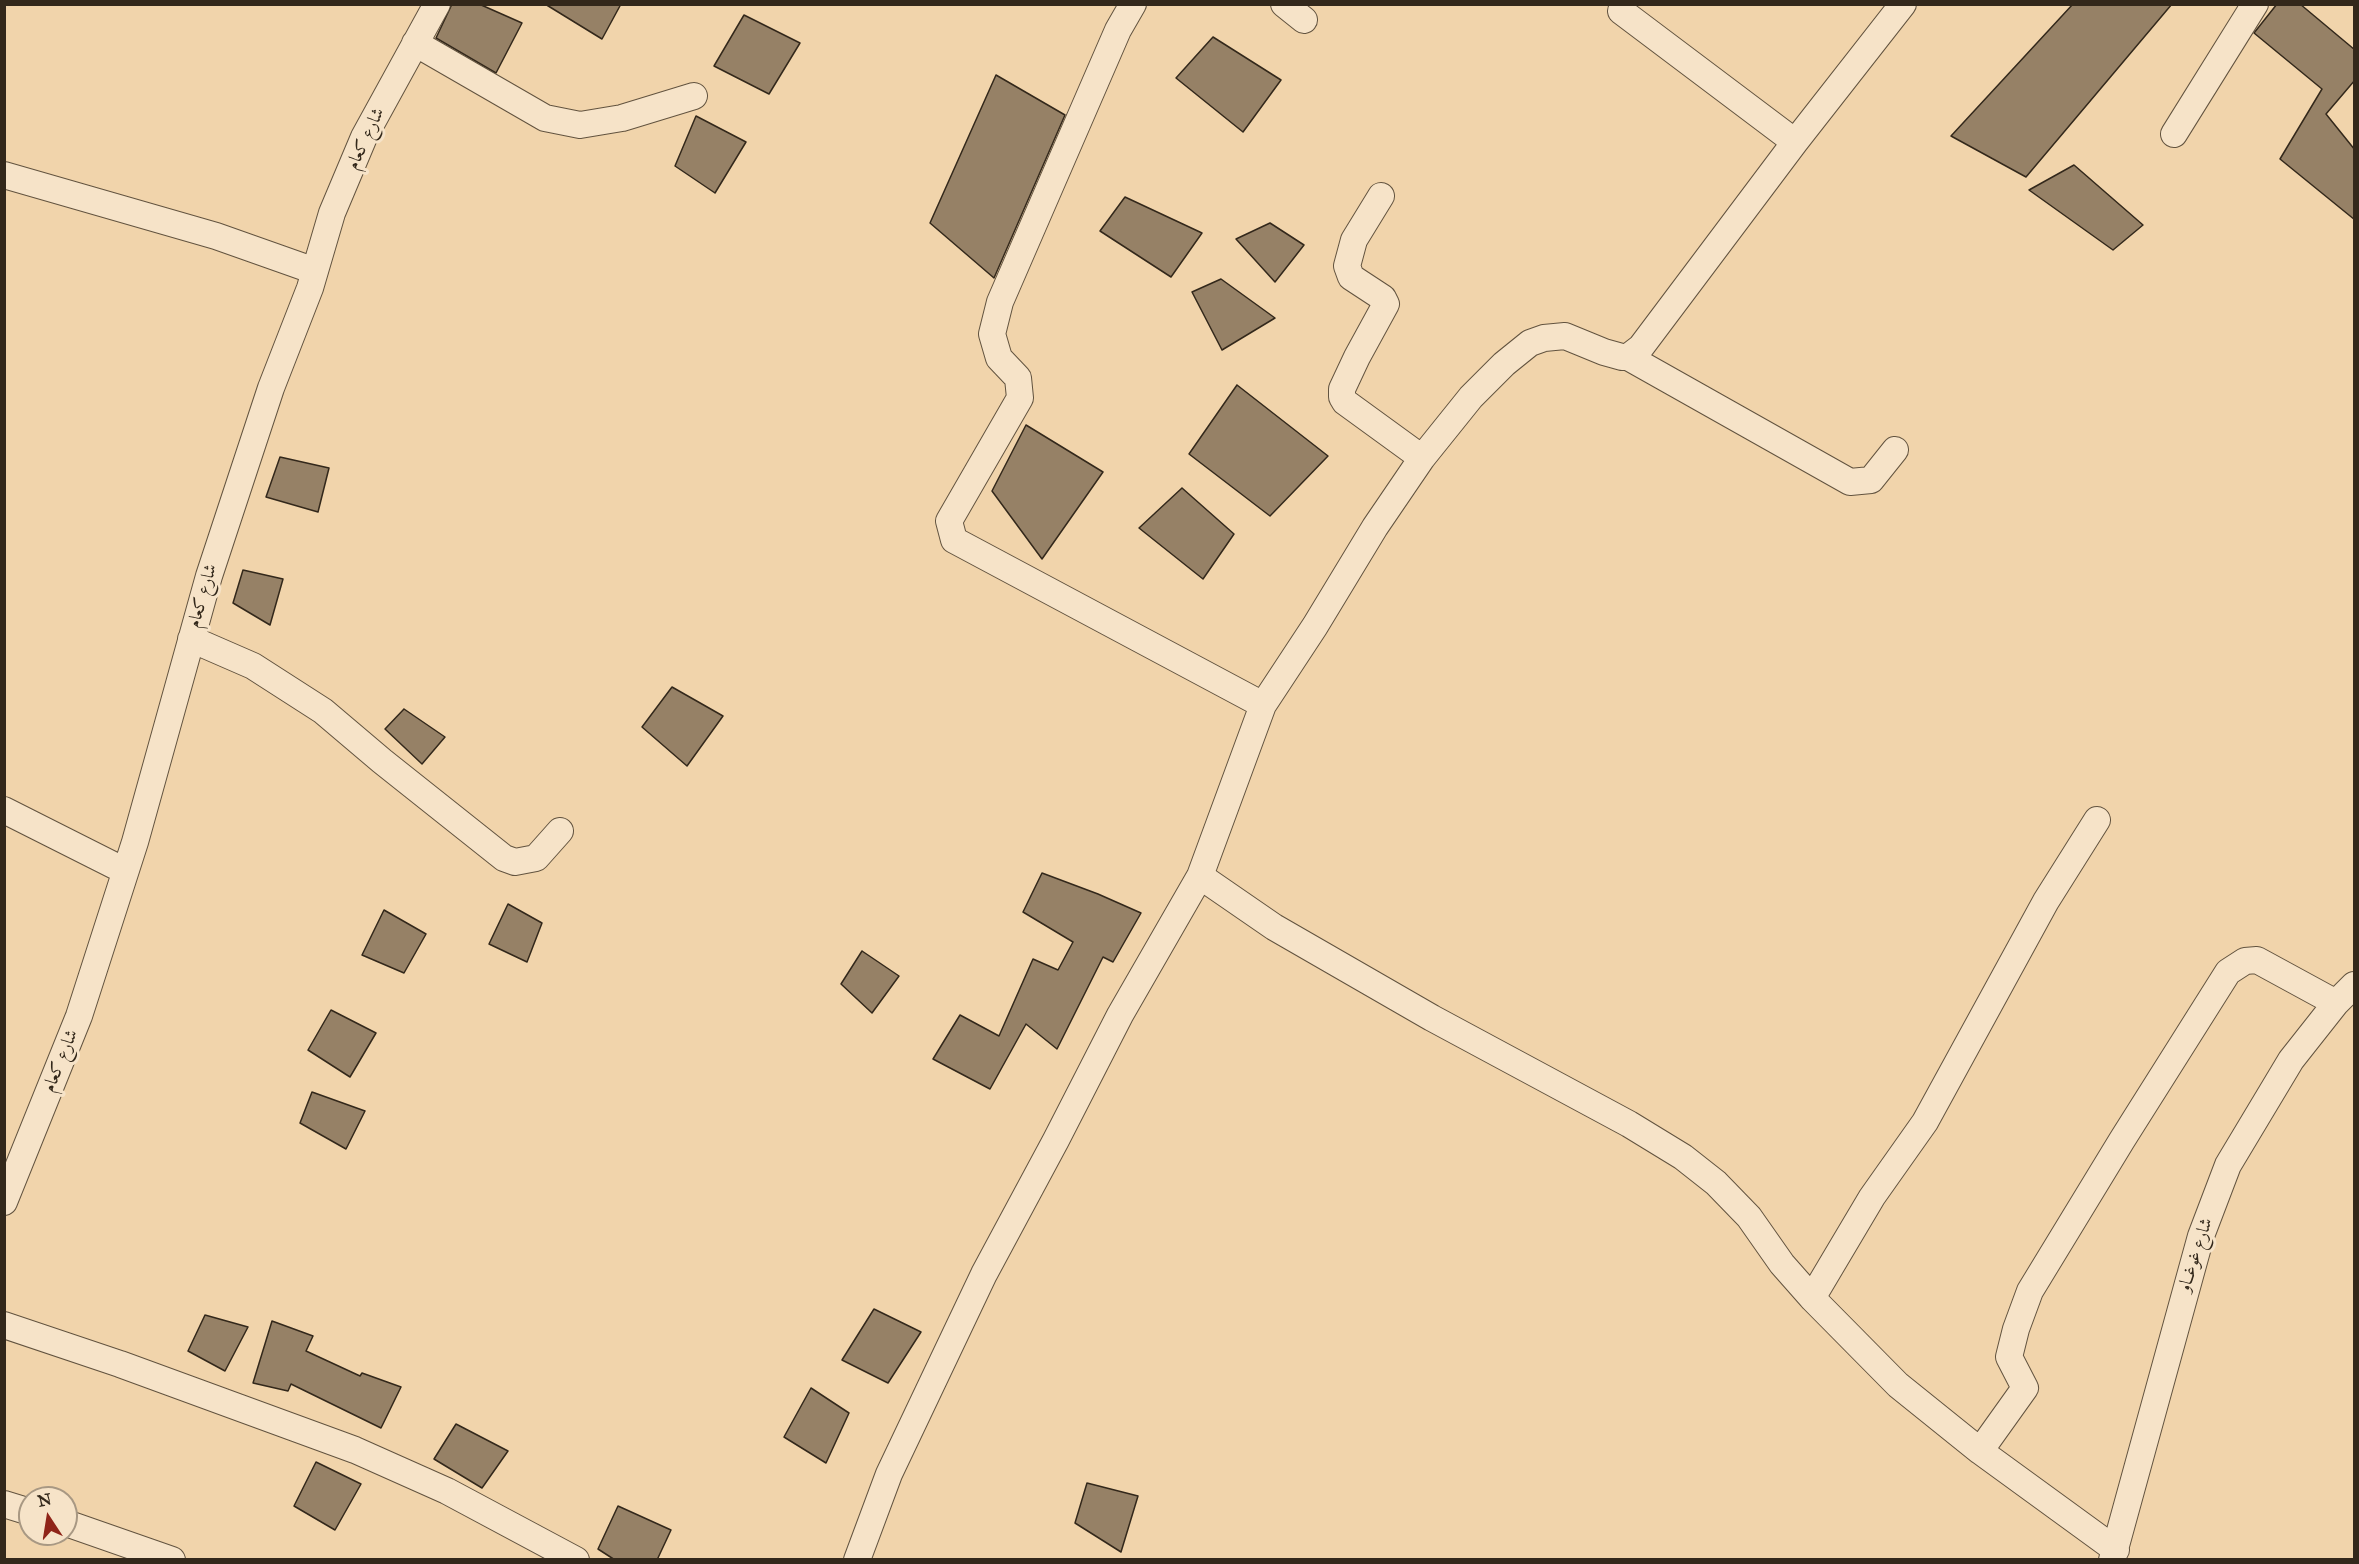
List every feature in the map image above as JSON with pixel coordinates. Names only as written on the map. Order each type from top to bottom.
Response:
[{"type":"street","name":"شارع كعام","points":[[4,1202],[79,1017],[125,871],[209,576],[271,388],[315,271],[332,213],[364,137],[437,4]]},
{"type":"street","points":[[1133,4],[1118,30],[1000,302],[992,334],[999,358],[1018,378],[1020,398],[950,521],[954,540],[1263,705]]},
{"type":"street","points":[[1284,4],[1304,20]]},
{"type":"street","points":[[1628,357],[1641,347],[1795,142],[1903,4]]},
{"type":"street","points":[[2174,134],[2255,4]]},
{"type":"street","points":[[1621,11],[1795,142]]},
{"type":"street","points":[[415,43],[545,118],[580,125],[622,118],[694,96]]},
{"type":"street","points":[[4,175],[216,236],[315,271]]},
{"type":"street","points":[[1381,196],[1354,240],[1347,266],[1350,277],[1383,298],[1386,304],[1357,357],[1342,389],[1342,397],[1345,402],[1422,458]]},
{"type":"street","points":[[857,1560],[889,1474],[984,1274],[1120,1015],[1200,876],[1263,705],[1315,626],[1375,527],[1422,458],[1471,397],[1504,364],[1530,343],[1544,338],[1565,336],[1604,352],[1628,357],[1850,482],[1871,480],[1895,450]]},
{"type":"street","points":[[191,639],[253,666],[323,711],[504,858],[515,862],[536,858],[560,831]]},
{"type":"street","points":[[4,810],[125,871]]},
{"type":"street","points":[[1812,1299],[1872,1197],[1925,1122],[2046,901],[2097,820]]},
{"type":"street","points":[[1200,876],[1274,927],[1432,1018],[1629,1124],[1683,1157],[1716,1183],[1749,1217],[1782,1264],[1812,1299],[1898,1385],[2114,1555]]},
{"type":"street","points":[[1980,1451],[2025,1388],[2009,1357],[2016,1329],[2030,1291],[2228,972],[2245,961],[2257,960],[2336,1003]]},
{"type":"street","name":"شارع غوغــاو","points":[[2114,1555],[2191,1269],[2228,1165],[2291,1060],[2336,1003],[2355,985]]},
{"type":"street","points":[[4,1325],[120,1364],[355,1450],[447,1491],[576,1560]]},
{"type":"street","points":[[78,1527],[172,1560]]},
{"type":"building","points":[[452,4],[479,4],[522,23],[496,73],[436,38]]},
{"type":"building","points":[[545,4],[621,4],[602,39]]},
{"type":"building","points":[[2073,4],[2172,4],[2026,177],[1951,136]]},
{"type":"building","points":[[2277,4],[2300,4],[2355,50],[2355,80],[2326,114],[2355,150],[2355,220],[2280,159],[2322,89],[2254,33]]},
{"type":"building","points":[[744,15],[800,43],[769,94],[714,66]]},
{"type":"building","points":[[1213,37],[1281,80],[1243,132],[1176,78]]},
{"type":"building","points":[[996,75],[1065,115],[994,278],[930,223]]},
{"type":"building","points":[[696,116],[746,142],[715,193],[675,166]]},
{"type":"building","points":[[2074,165],[2143,225],[2113,250],[2029,190]]},
{"type":"building","points":[[1125,197],[1202,233],[1171,277],[1100,231]]},
{"type":"building","points":[[1270,223],[1304,245],[1275,282],[1236,239]]},
{"type":"building","points":[[1221,279],[1275,318],[1222,350],[1192,292]]},
{"type":"building","points":[[1237,385],[1328,456],[1270,516],[1189,454]]},
{"type":"building","points":[[1026,425],[1103,472],[1042,559],[992,491]]},
{"type":"building","points":[[280,457],[329,468],[318,512],[266,497]]},
{"type":"building","points":[[1182,488],[1234,534],[1203,579],[1139,528]]},
{"type":"building","points":[[243,570],[283,579],[270,625],[233,603]]},
{"type":"building","points":[[672,687],[723,716],[687,766],[642,727]]},
{"type":"building","points":[[404,709],[445,737],[422,764],[385,729]]},
{"type":"building","points":[[1042,873],[1141,913],[1113,962],[1103,957],[1057,1049],[1026,1024],[990,1089],[933,1059],[960,1015],[999,1036],[1033,959],[1058,970],[1073,942],[1023,912]]},
{"type":"building","points":[[508,904],[542,923],[527,962],[489,944]]},
{"type":"building","points":[[384,910],[426,934],[404,973],[362,955]]},
{"type":"building","points":[[862,951],[899,976],[872,1013],[841,984]]},
{"type":"building","points":[[331,1010],[376,1033],[350,1077],[308,1050]]},
{"type":"building","points":[[312,1092],[365,1111],[346,1149],[300,1123]]},
{"type":"building","points":[[874,1309],[921,1332],[888,1383],[842,1360]]},
{"type":"building","points":[[205,1315],[248,1327],[225,1371],[188,1351]]},
{"type":"building","points":[[272,1321],[313,1336],[306,1351],[360,1376],[362,1373],[401,1387],[381,1428],[291,1384],[288,1391],[253,1383]]},
{"type":"building","points":[[811,1388],[849,1413],[826,1463],[784,1437]]},
{"type":"building","points":[[456,1424],[508,1451],[482,1488],[434,1459]]},
{"type":"building","points":[[316,1462],[361,1484],[335,1530],[294,1506]]},
{"type":"building","points":[[1087,1483],[1138,1496],[1121,1552],[1075,1523]]},
{"type":"building","points":[[618,1506],[671,1530],[657,1560],[615,1560],[598,1549]]}]
